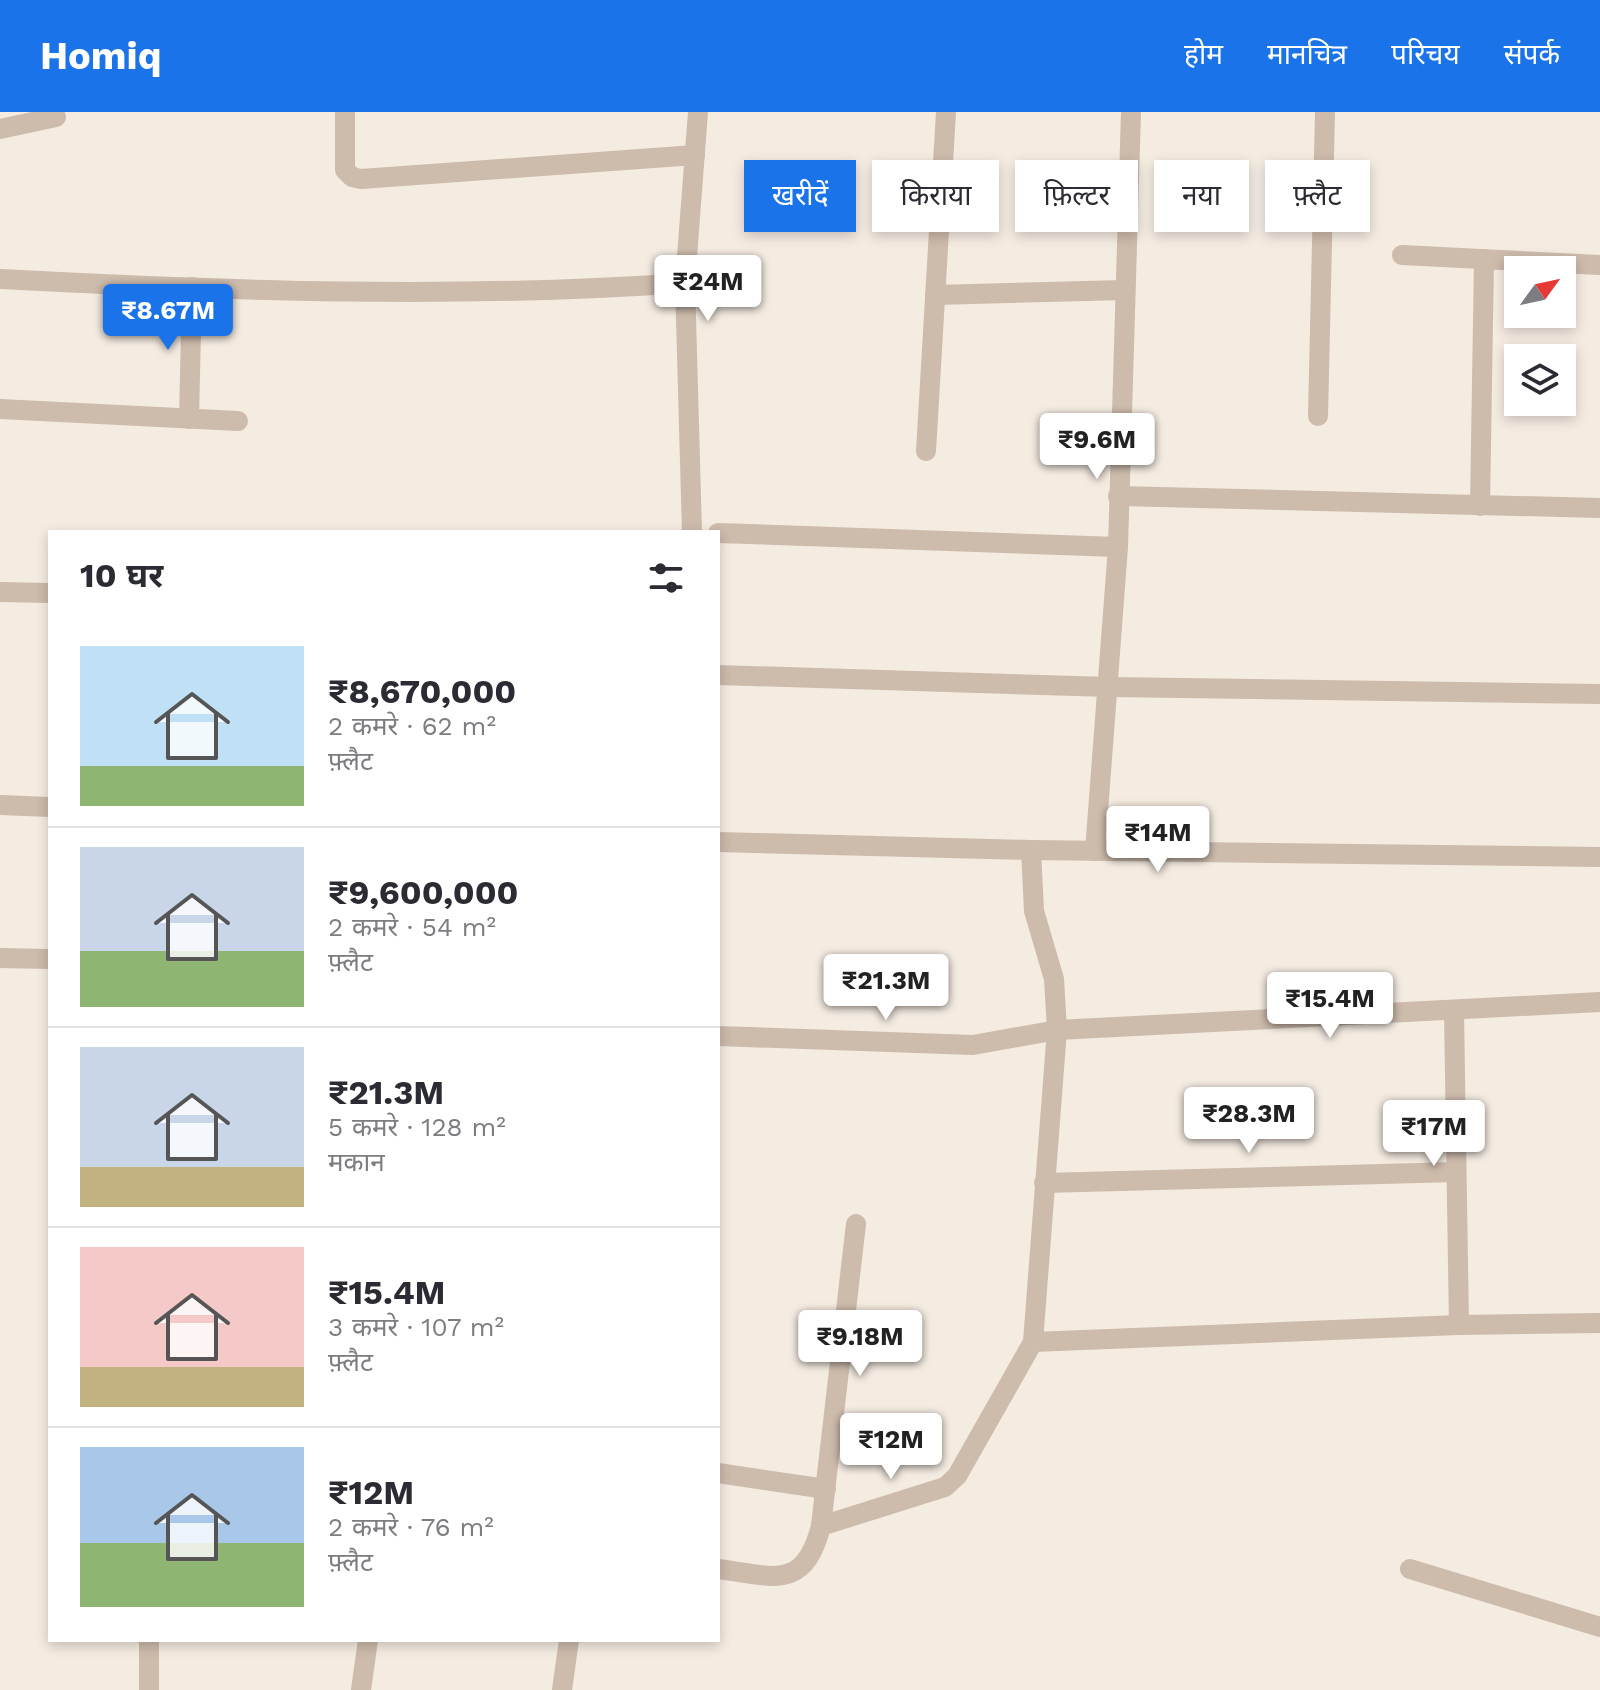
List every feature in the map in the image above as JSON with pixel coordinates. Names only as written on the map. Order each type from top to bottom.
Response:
[{"type":"street","points":[[345,112],[345,170],[352,177],[361,179],[695,155]]},
{"type":"street","points":[[692,530],[685,283],[698,112]]},
{"type":"street","points":[[926,451],[946,112]]},
{"type":"street","points":[[1095,851],[1118,547],[1131,112]]},
{"type":"street","points":[[1318,416],[1325,112]]},
{"type":"street","points":[[0,129],[56,117]]},
{"type":"street","points":[[1402,255],[1600,265]]},
{"type":"street","points":[[1480,506],[1484,259]]},
{"type":"street","points":[[0,279],[431,293],[586,290],[685,283]]},
{"type":"street","points":[[189,419],[192,287]]},
{"type":"street","points":[[935,295],[1125,290]]},
{"type":"street","points":[[0,409],[238,421]]},
{"type":"street","points":[[1118,496],[1600,508]]},
{"type":"street","points":[[720,533],[1118,547]]},
{"type":"street","points":[[0,592],[48,593]]},
{"type":"street","points":[[720,675],[1109,687],[1600,694]]},
{"type":"street","points":[[0,805],[48,807]]},
{"type":"street","points":[[720,842],[1031,850],[1600,857]]},
{"type":"street","points":[[821,1526],[945,1487],[957,1476],[1033,1342],[1057,1030],[1054,979],[1034,911],[1031,850]]},
{"type":"street","points":[[0,958],[48,959]]},
{"type":"street","points":[[720,1036],[973,1045],[1057,1030],[1454,1012],[1600,1002]]},
{"type":"street","points":[[1454,1012],[1459,1325]]},
{"type":"street","points":[[1044,1183],[1456,1172]]},
{"type":"street","points":[[720,1569],[777,1576],[793,1573],[807,1563],[821,1526],[856,1224]]},
{"type":"street","points":[[1033,1342],[1459,1325],[1600,1323]]},
{"type":"street","points":[[720,1473],[826,1489]]},
{"type":"street","points":[[1410,1569],[1600,1627]]},
{"type":"street","points":[[149,1642],[149,1690]]},
{"type":"street","points":[[361,1690],[368,1642]]},
{"type":"street","points":[[562,1690],[569,1642]]}]
